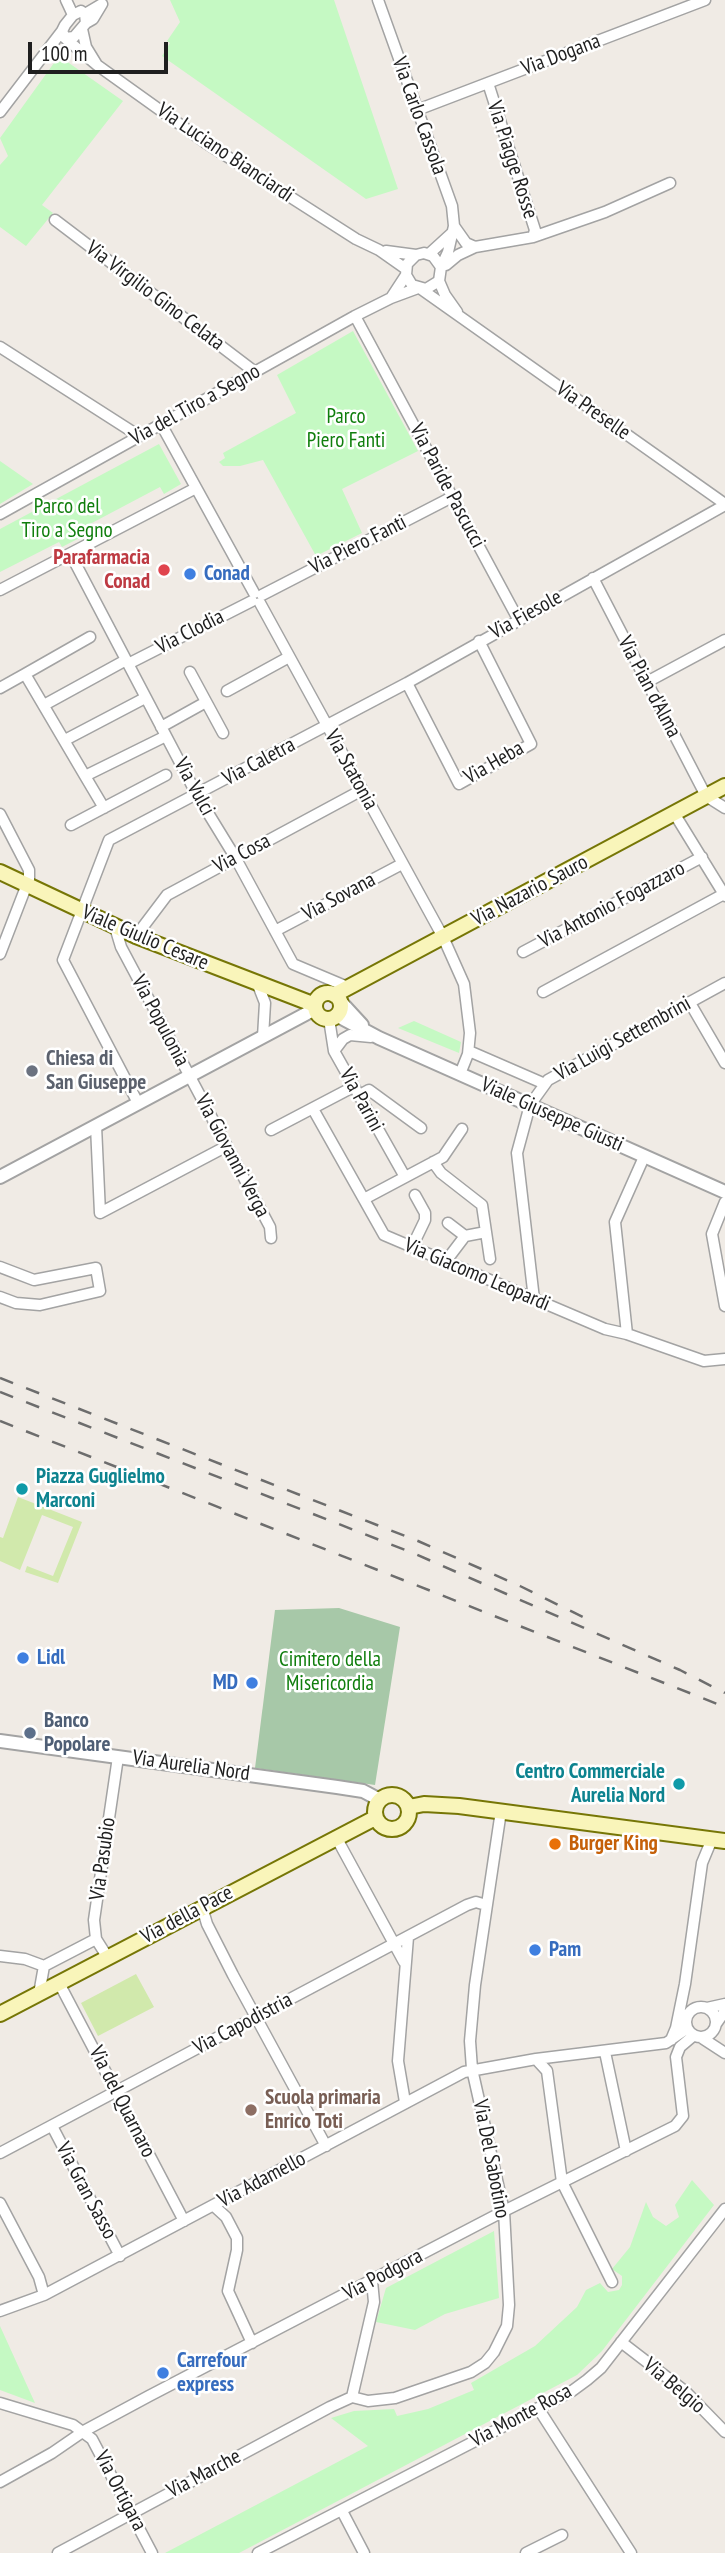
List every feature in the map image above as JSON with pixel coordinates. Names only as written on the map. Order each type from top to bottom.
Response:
[{"type":"main road","name":"Via Nazario Sauro","points":[[333,996],[725,786]]},
{"type":"main road","name":"Viale Giulio Cesare","points":[[0,872],[115,927],[258,985],[294,996],[315,1007]]},
{"type":"main road","name":"Viale Giulio Cesare","points":[[294,996],[333,996]]},
{"type":"main road","points":[[315,1007],[319,996],[333,996],[340,1008],[332,1017]]},
{"type":"main road","name":"Viale Giuseppe Giusti","points":[[315,1007],[320,1016],[332,1017]]},
{"type":"main road","name":"Via Aurelia Nord","points":[[380,1800],[389,1795],[399,1796],[409,1807],[442,1804],[718,1840]]},
{"type":"main road","points":[[380,1800],[375,1808],[376,1818],[382,1826],[397,1829],[409,1818],[409,1807]]},
{"type":"main road","name":"Via della Pace","points":[[0,2014],[376,1818]]},
{"type":"street","points":[[66,0],[81,18],[93,19],[104,2]]},
{"type":"street","points":[[73,0],[81,7],[86,47],[97,65]]},
{"type":"street","name":"Via Carlo Cassola","points":[[378,0],[452,206],[453,230],[441,273]]},
{"type":"street","name":"Via Dogana","points":[[416,110],[705,0]]},
{"type":"street","points":[[0,111],[64,34],[81,18]]},
{"type":"street","points":[[64,34],[74,37],[81,18]]},
{"type":"street","name":"Via Luciano Bianciardi","points":[[64,34],[97,65],[206,144],[356,239],[379,250]]},
{"type":"street","name":"Via Piagge Rosse","points":[[488,83],[535,230],[533,237]]},
{"type":"street","name":"Via Piagge Rosse","points":[[441,273],[453,259],[475,247],[533,237],[605,212],[670,183]]},
{"type":"street","name":"Via Virgilio Gino Celata","points":[[55,220],[254,372]]},
{"type":"street","points":[[429,254],[453,230],[466,243],[475,247]]},
{"type":"street","points":[[379,250],[429,254],[437,259],[441,273],[431,288],[420,289],[412,285],[406,272],[379,250]]},
{"type":"street","points":[[391,298],[406,272],[407,264],[416,255]]},
{"type":"street","name":"Via Preselle","points":[[441,273],[445,295],[462,318]]},
{"type":"street","name":"Via del Tiro a Segno","points":[[0,514],[355,316],[391,298],[420,289]]},
{"type":"street","name":"Via Preselle","points":[[420,289],[725,504]]},
{"type":"street","name":"Via Paride Pascucci","points":[[355,316],[519,619]]},
{"type":"street","points":[[0,347],[139,436]]},
{"type":"street","name":"Via Statonia","points":[[161,424],[443,937],[464,984],[470,1033],[469,1051],[460,1074]]},
{"type":"street","points":[[0,590],[196,488]]},
{"type":"street","name":"Via Piero Fanti","points":[[257,598],[454,496]]},
{"type":"street","name":"Via Fiesole","points":[[327,726],[725,504]]},
{"type":"street","name":"Via Vulci","points":[[71,555],[197,795],[293,964],[350,988]]},
{"type":"street","name":"Via Pian d'Alma","points":[[593,578],[706,796]]},
{"type":"street","name":"Via Clodia","points":[[44,705],[257,598]]},
{"type":"street","points":[[0,688],[90,637]]},
{"type":"street","points":[[647,682],[725,640]]},
{"type":"street","name":"Via Heba","points":[[407,683],[458,784],[531,744],[479,641]]},
{"type":"street","points":[[227,691],[289,657]]},
{"type":"street","name":"Via Clodia","points":[[190,672],[223,733]]},
{"type":"street","points":[[25,674],[104,808]]},
{"type":"street","points":[[65,740],[145,698]]},
{"type":"street","points":[[85,776],[163,732],[206,702]]},
{"type":"street","name":"Via Caletra","points":[[138,1103],[63,960],[109,840],[327,726]]},
{"type":"street","points":[[71,825],[166,775]]},
{"type":"street","name":"Via Cosa","points":[[136,936],[167,895],[362,790]]},
{"type":"street","points":[[706,796],[725,808]]},
{"type":"street","points":[[543,992],[724,895],[674,813]]},
{"type":"street","points":[[0,814],[29,870],[27,887],[0,954]]},
{"type":"street","name":"Via Antonio Fogazzaro","points":[[523,952],[702,858]]},
{"type":"street","name":"Via Sovana","points":[[275,931],[402,864]]},
{"type":"street","name":"Via Populonia","points":[[115,927],[121,947],[189,1076]]},
{"type":"street","name":"Via Luigi Settembrini","points":[[530,1105],[545,1084],[725,983]]},
{"type":"street","points":[[258,985],[265,1003],[263,1037]]},
{"type":"street","name":"Viale Giuseppe Giusti","points":[[333,996],[355,1020],[379,1038]]},
{"type":"street","points":[[690,1003],[725,1063]]},
{"type":"street","points":[[0,1177],[315,1007]]},
{"type":"street","name":"Viale Giuseppe Giusti","points":[[332,1017],[725,1192]]},
{"type":"street","name":"Via Parini","points":[[332,1017],[334,1051],[405,1177]]},
{"type":"street","points":[[334,1051],[343,1039],[350,1035],[379,1038]]},
{"type":"street","points":[[469,1051],[545,1084]]},
{"type":"street","name":"Via Giovanni Verga","points":[[189,1076],[270,1227],[271,1238]]},
{"type":"street","points":[[271,1130],[355,1091],[369,1090],[421,1128]]},
{"type":"street","points":[[530,1105],[517,1153],[534,1299]]},
{"type":"street","name":"Via Giacomo Leopardi","points":[[313,1109],[384,1235],[605,1329],[704,1361],[725,1359]]},
{"type":"street","points":[[96,1126],[100,1213],[227,1146]]},
{"type":"street","points":[[364,1199],[443,1157],[462,1129]]},
{"type":"street","points":[[627,1334],[615,1222],[644,1157]]},
{"type":"street","points":[[433,1162],[441,1173],[482,1205],[490,1259]]},
{"type":"street","points":[[412,1247],[425,1220],[425,1213],[415,1195]]},
{"type":"street","points":[[725,1202],[712,1234],[725,1306]]},
{"type":"street","points":[[448,1223],[465,1237]]},
{"type":"street","points":[[446,1261],[465,1237],[486,1233]]},
{"type":"street","points":[[0,1267],[34,1280],[96,1268],[100,1291],[40,1305],[16,1303],[0,1297]]},
{"type":"street","name":"Via Aurelia Nord","points":[[0,1741],[363,1791],[380,1800]]},
{"type":"street","name":"Via Pasubio","points":[[96,1939],[94,1920],[118,1756]]},
{"type":"street","name":"Via Del Sabotino","points":[[352,2397],[368,2401],[395,2398],[471,2372],[485,2363],[494,2352],[507,2326],[504,2210],[472,2069],[470,2028],[501,1811]]},
{"type":"street","points":[[336,1837],[406,1967]]},
{"type":"street","points":[[668,2042],[676,2028],[685,1984],[702,1863],[718,1840]]},
{"type":"street","name":"Via Capodistria","points":[[0,2153],[471,1903],[486,1905]]},
{"type":"street","points":[[202,1907],[207,1924],[326,2146]]},
{"type":"street","points":[[405,2102],[398,2061],[408,1937]]},
{"type":"street","points":[[0,1956],[25,1959],[44,1966],[96,1939],[108,1958]]},
{"type":"street","points":[[39,1994],[44,1966]]},
{"type":"street","name":"Via del Quarnaro","points":[[59,1983],[184,2221]]},
{"type":"street","points":[[685,1984],[690,1996],[714,2015],[724,2051]]},
{"type":"street","points":[[668,2042],[682,2032],[689,2013],[685,1984]]},
{"type":"street","points":[[689,2013],[695,2008],[725,2004]]},
{"type":"street","points":[[676,2057],[680,2047],[698,2037],[710,2035],[725,2011]]},
{"type":"street","points":[[685,2025],[698,2037],[724,2051]]},
{"type":"street","points":[[668,2042],[676,2057]]},
{"type":"street","name":"Via Adamello","points":[[0,2311],[44,2295],[405,2102],[472,2069],[668,2042]]},
{"type":"street","points":[[605,2052],[626,2151]]},
{"type":"street","name":"Via Podgora","points":[[0,2482],[52,2453],[84,2431],[504,2210],[675,2126],[682,2119],[676,2057]]},
{"type":"street","points":[[536,2059],[547,2071],[562,2182],[612,2282]]},
{"type":"street","name":"Via Gran Sasso","points":[[52,2126],[120,2256]]},
{"type":"street","points":[[0,2203],[39,2277],[44,2295]]},
{"type":"street","points":[[214,2206],[226,2217],[237,2238],[228,2291],[252,2343]]},
{"type":"street","name":"Via Monte Rosa","points":[[263,2552],[587,2380],[601,2368],[725,2209]]},
{"type":"street","points":[[352,2397],[374,2302],[372,2281]]},
{"type":"street","name":"Via Belgio","points":[[621,2342],[686,2392],[725,2432]]},
{"type":"street","name":"Via Marche","points":[[58,2553],[352,2397]]},
{"type":"street","points":[[0,2403],[73,2425],[84,2431]]},
{"type":"street","points":[[538,2408],[631,2553]]},
{"type":"street","name":"Via Ortigara","points":[[84,2431],[92,2439],[152,2553]]},
{"type":"street","points":[[342,2511],[365,2553]]},
{"type":"street","points":[[526,2553],[562,2535]]},
{"type":"green space","points":[[170,0],[334,0],[398,189],[366,199],[162,56],[170,43],[167,41],[180,22]]},
{"type":"green space","points":[[59,56],[123,101],[42,205],[53,213],[26,246],[0,227],[0,165],[8,156],[0,138]]},
{"type":"green space","name":"Parco Piero Fanti","points":[[353,331],[418,451],[342,489],[362,533],[316,556],[263,460],[240,466],[223,466],[219,462],[225,458],[223,453],[296,413],[277,375]]},
{"type":"green space","name":"Parco del Tiro a Segno","points":[[159,444],[181,484],[164,494],[160,487],[90,524],[93,531],[62,547],[59,542],[0,572],[0,529]]},
{"type":"green space","points":[[0,461],[33,484],[0,504]]},
{"type":"green space","points":[[414,1021],[461,1042],[459,1053],[398,1028]]},
{"type":"green space","points":[[18,1497],[82,1522],[58,1583],[25,1572],[27,1566],[53,1576],[73,1527],[42,1515],[20,1570],[0,1561],[0,1537],[3,1538]]},
{"type":"green space","name":"Cimitero della Misericordia","points":[[339,1608],[400,1627],[375,1785],[255,1768],[275,1610]]},
{"type":"green space","points":[[136,1974],[154,2007],[98,2036],[81,2003]]},
{"type":"green space","points":[[692,2180],[714,2205],[602,2351],[577,2375],[239,2553],[165,2553],[368,2446],[331,2418],[354,2411],[394,2409],[397,2416],[428,2409],[474,2390],[471,2383],[535,2346],[577,2307],[586,2290],[600,2283],[608,2292],[619,2290],[622,2276],[612,2269],[630,2247],[646,2202],[653,2217],[666,2226],[679,2217],[675,2205]]},
{"type":"green space","points":[[494,2231],[499,2298],[445,2314],[415,2330],[376,2322],[386,2288]]},
{"type":"green space","points":[[0,2326],[35,2403],[0,2390]]},
{"type":"railway","points":[[0,1378],[418,1541],[591,1621]]},
{"type":"railway","points":[[0,1392],[413,1553],[680,1670],[725,1693]]},
{"type":"railway","points":[[0,1421],[725,1707]]},
{"type":"place","name":"Parafarmacia Conad","points":[[164,570]]},
{"type":"place","name":"Conad","points":[[190,574]]},
{"type":"place","name":"Chiesa di San Giuseppe","points":[[32,1071]]},
{"type":"place","name":"Piazza Guglielmo Marconi","points":[[22,1489]]},
{"type":"place","name":"Lidl","points":[[23,1658]]},
{"type":"place","name":"MD","points":[[252,1683]]},
{"type":"place","name":"Banco Popolare","points":[[30,1733]]},
{"type":"place","name":"Centro Commerciale Aurelia Nord","points":[[679,1784]]},
{"type":"place","name":"Burger King","points":[[555,1844]]},
{"type":"place","name":"Pam","points":[[535,1950]]},
{"type":"place","name":"Scuola primaria Enrico Toti","points":[[251,2110]]},
{"type":"place","name":"Carrefour express","points":[[163,2373]]}]
